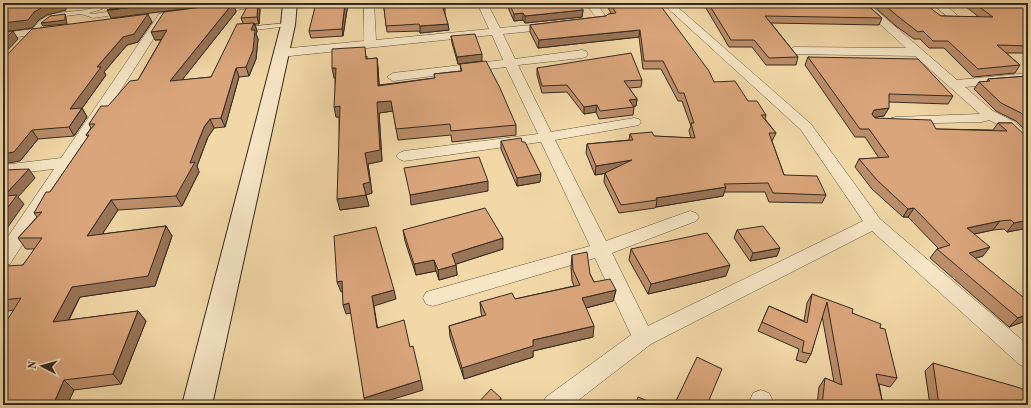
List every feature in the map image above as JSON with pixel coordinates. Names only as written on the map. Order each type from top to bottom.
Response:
[{"type":"main road","points":[[197,405],[280,53],[288,25],[290,3]]},
{"type":"street","points":[[201,11],[268,3]]},
{"type":"street","points":[[369,3],[370,44]]},
{"type":"street","points":[[482,3],[643,338]]},
{"type":"street","points":[[280,53],[601,20],[602,18],[590,3]]},
{"type":"street","points":[[668,3],[806,128],[874,223],[1028,358]]},
{"type":"street","points":[[862,3],[988,114],[1010,125],[1028,142]]},
{"type":"street","points":[[936,3],[952,15]]},
{"type":"street","points":[[3,259],[167,16],[148,18]]},
{"type":"street","points":[[87,26],[125,21]]},
{"type":"street","points":[[3,36],[65,28]]},
{"type":"street","points":[[18,48],[33,33]]},
{"type":"street","points":[[794,51],[916,52]]},
{"type":"street","points":[[393,78],[582,54]]},
{"type":"street","points":[[953,84],[1028,77]]},
{"type":"street","points":[[884,121],[982,118],[988,114]]},
{"type":"street","points":[[404,156],[547,138],[634,122]]},
{"type":"street","points":[[3,170],[68,162]]},
{"type":"street","points":[[433,298],[601,250],[690,217]]},
{"type":"street","points":[[554,405],[643,338],[874,223]]},
{"type":"lane","points":[[33,33],[46,19],[101,7],[104,3]]},
{"type":"lane","points":[[81,12],[93,16],[131,10]]},
{"type":"lane","points":[[239,30],[288,25]]},
{"type":"building","points":[[3,3],[62,3],[43,7],[34,12],[28,20],[3,23]]},
{"type":"building","points":[[155,3],[169,3],[107,10]]},
{"type":"building","points":[[233,3],[170,81],[211,77],[237,24],[254,23],[251,30],[255,30],[253,50],[246,67],[236,68],[221,118],[210,119],[204,127],[190,163],[195,162],[176,196],[111,200],[87,236],[166,226],[148,276],[72,287],[53,322],[138,311],[113,374],[64,380],[53,405],[3,405],[3,327],[21,298],[3,300],[3,271],[6,266],[23,265],[42,238],[18,238],[42,212],[34,213],[46,192],[50,192],[89,135],[86,135],[95,124],[89,124],[101,106],[108,106],[130,81],[138,80],[167,30],[151,32],[164,12]]},
{"type":"building","points":[[249,3],[258,3],[257,17],[241,18]]},
{"type":"building","points":[[316,3],[345,3],[342,29],[309,31]]},
{"type":"building","points":[[384,3],[444,3],[445,8],[443,8],[448,24],[386,26]]},
{"type":"building","points":[[509,3],[578,3],[583,10],[525,16],[523,13],[514,14]]},
{"type":"building","points":[[610,3],[654,3],[656,5],[660,5],[709,71],[714,82],[735,81],[748,101],[757,101],[766,115],[761,115],[776,133],[769,133],[784,175],[817,176],[826,195],[773,193],[768,183],[724,184],[726,187],[621,205],[605,173],[632,160],[596,166],[587,144],[633,140],[630,134],[652,132],[654,136],[695,138],[691,123],[694,123],[684,93],[679,93],[663,61],[644,61],[640,30],[539,40],[530,25],[606,16],[608,14],[616,13]]},
{"type":"building","points":[[708,3],[865,3],[882,18],[765,16],[798,57],[769,58],[754,40],[731,40]]},
{"type":"building","points":[[882,3],[921,3],[925,4],[941,16],[993,17],[974,3],[1028,3],[1028,46],[997,45],[1020,65],[978,69],[948,41],[933,41],[923,31],[918,32]]},
{"type":"building","points":[[65,14],[65,20],[41,23],[50,16]]},
{"type":"building","points":[[148,14],[134,34],[123,37],[97,67],[101,67],[70,109],[82,108],[69,127],[32,130],[14,152],[3,154],[3,59],[32,29]]},
{"type":"building","points":[[13,31],[3,41],[3,32]]},
{"type":"building","points":[[475,34],[482,54],[457,57],[451,36]]},
{"type":"building","points":[[365,47],[366,59],[377,58],[378,86],[435,78],[434,74],[462,71],[460,64],[486,61],[500,88],[516,125],[451,131],[450,124],[396,129],[391,101],[377,102],[380,150],[365,153],[370,182],[363,184],[366,195],[337,199],[340,106],[334,107],[336,68],[332,68],[332,49]]},
{"type":"building","points":[[631,53],[642,80],[624,81],[637,99],[629,100],[634,107],[600,111],[597,105],[584,107],[567,85],[542,86],[537,68]]},
{"type":"building","points":[[808,57],[918,59],[953,96],[889,94],[889,108],[874,110],[872,114],[875,118],[931,120],[936,129],[1007,131],[998,123],[1012,123],[1028,138],[1028,220],[1014,223],[1011,220],[1000,221],[967,228],[990,247],[969,253],[1028,301],[1028,314],[1018,318],[937,249],[950,245],[914,208],[908,209],[877,180],[859,159],[889,157],[869,129],[860,129]]},
{"type":"building","points":[[1028,76],[1028,120],[1021,113],[1001,103],[979,82],[990,81],[988,79]]},
{"type":"building","points":[[521,138],[522,142],[525,142],[541,174],[517,178],[501,141]]},
{"type":"building","points":[[479,157],[488,181],[410,195],[404,168]]},
{"type":"building","points":[[29,169],[4,196],[17,195],[3,214],[3,170]]},
{"type":"building","points":[[485,208],[503,238],[452,254],[456,265],[438,270],[434,260],[414,264],[403,230]]},
{"type":"building","points":[[763,226],[780,248],[753,253],[737,230]]},
{"type":"building","points":[[376,227],[394,290],[372,296],[377,328],[404,320],[410,347],[413,346],[421,380],[364,398],[349,303],[343,305],[342,281],[337,282],[334,236]]},
{"type":"building","points":[[707,233],[730,265],[651,284],[631,249]]},
{"type":"building","points":[[587,252],[590,274],[594,282],[610,279],[616,290],[582,298],[594,326],[533,340],[533,346],[462,368],[449,326],[486,315],[480,302],[512,293],[515,299],[580,285],[573,270],[572,255]]},
{"type":"building","points":[[812,294],[853,309],[852,313],[881,324],[880,328],[885,329],[897,378],[876,374],[882,400],[892,405],[822,405],[825,378],[842,385],[827,302],[811,354],[802,352],[804,341],[762,322],[769,306],[807,323]]},
{"type":"building","points":[[697,357],[722,369],[707,405],[674,405]]},
{"type":"building","points":[[933,363],[1028,391],[1028,405],[939,405]]},
{"type":"building","points":[[491,389],[501,398],[494,405],[476,405]]},
{"type":"building","points":[[638,397],[658,405],[635,405]]}]
